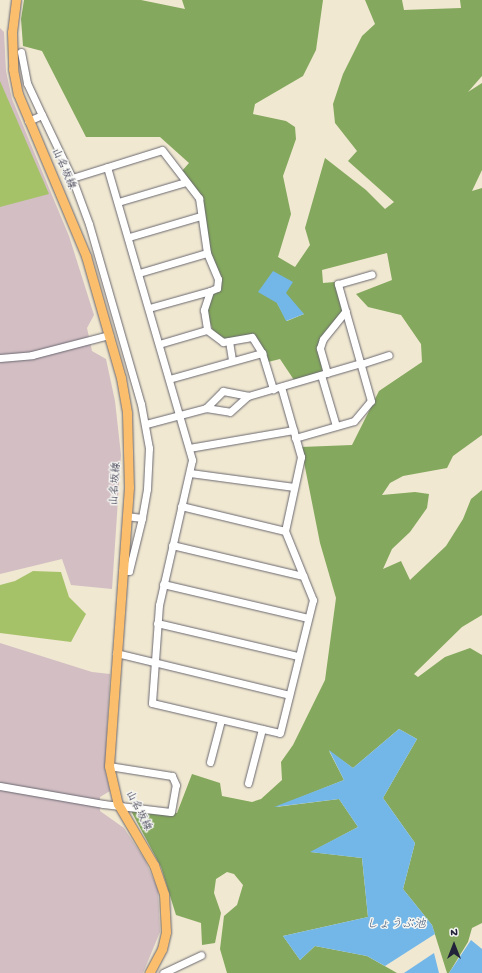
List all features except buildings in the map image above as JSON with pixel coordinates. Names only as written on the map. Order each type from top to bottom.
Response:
[{"type":"main road","name":"山名坂線","points":[[16,0],[12,32],[13,69],[18,94],[28,121],[73,221],[86,256],[109,335],[127,413],[130,461],[109,766],[118,804],[154,865],[164,894],[166,932],[162,949],[149,973]]},
{"type":"street","points":[[21,52],[27,83],[72,178],[89,224],[146,424],[149,474],[142,518],[129,571],[122,571]]},
{"type":"street","points":[[28,121],[42,115]]},
{"type":"street","points":[[72,178],[162,150],[199,198],[207,253],[218,279],[217,288],[149,308]]},
{"type":"street","points":[[108,167],[192,460],[163,584],[157,623],[152,703],[280,734],[312,600],[285,531],[300,457],[281,387]]},
{"type":"street","points":[[118,202],[186,182]]},
{"type":"street","points":[[129,237],[201,216]]},
{"type":"street","points":[[139,273],[207,253]]},
{"type":"street","points":[[296,438],[354,421],[372,401],[338,284],[372,274]]},
{"type":"street","points":[[210,291],[204,310],[207,330],[219,341],[252,337],[262,353],[273,389]]},
{"type":"street","points":[[336,426],[324,374],[320,348],[323,339],[346,311]]},
{"type":"street","points":[[159,344],[207,330]]},
{"type":"street","points":[[0,358],[32,355],[109,335]]},
{"type":"street","points":[[228,341],[232,361]]},
{"type":"street","points":[[169,379],[262,353]]},
{"type":"street","points":[[146,424],[206,408],[230,412],[248,396],[389,355]]},
{"type":"street","points":[[206,408],[223,391],[248,396]]},
{"type":"street","points":[[189,448],[293,430]]},
{"type":"street","points":[[190,473],[294,487]]},
{"type":"street","points":[[181,506],[285,531]]},
{"type":"street","points":[[126,516],[142,518]]},
{"type":"street","points":[[172,545],[303,576]]},
{"type":"street","points":[[163,584],[308,618]]},
{"type":"street","points":[[157,623],[298,656]]},
{"type":"street","points":[[116,653],[289,695]]},
{"type":"street","points":[[210,762],[221,720]]},
{"type":"street","points":[[248,783],[262,729]]},
{"type":"street","points":[[0,786],[103,804],[118,804],[171,812],[176,785],[172,776],[109,766]]},
{"type":"street","points":[[163,973],[201,955]]},
{"type":"shaded area","points":[[0,28],[4,32],[6,71],[12,99],[69,236],[94,315],[87,328],[92,351],[106,359],[115,401],[121,455],[112,589],[71,585],[62,559],[0,574]]},
{"type":"shaded area","points":[[0,643],[92,672],[110,674],[105,770],[110,791],[100,797],[100,811],[124,828],[145,860],[158,890],[160,932],[143,973],[0,973]]},
{"type":"green space","points":[[24,0],[141,0],[185,9],[182,0],[323,0],[316,50],[303,76],[255,104],[253,114],[286,121],[295,127],[296,139],[283,176],[291,214],[278,257],[295,267],[310,245],[305,228],[325,158],[366,190],[385,209],[394,202],[348,161],[357,151],[335,123],[333,104],[343,74],[362,36],[375,24],[365,0],[402,0],[404,10],[461,8],[460,0],[482,0],[482,76],[468,92],[482,83],[482,170],[472,191],[482,188],[482,435],[453,456],[447,468],[403,476],[390,483],[382,495],[415,492],[429,494],[427,508],[410,532],[392,549],[383,569],[401,561],[410,580],[446,546],[463,519],[471,499],[482,490],[482,615],[462,627],[414,674],[418,677],[445,657],[470,648],[482,655],[482,923],[472,928],[468,942],[449,973],[447,973],[432,925],[403,889],[415,843],[383,798],[417,739],[399,729],[353,768],[329,751],[344,780],[276,807],[339,799],[358,827],[311,852],[362,858],[368,917],[283,936],[300,960],[315,946],[367,956],[397,973],[227,973],[220,949],[224,916],[237,905],[243,885],[234,874],[227,872],[216,879],[214,893],[221,913],[215,943],[202,945],[201,923],[176,915],[161,867],[130,809],[177,813],[192,774],[220,783],[222,796],[252,802],[261,799],[282,780],[281,762],[293,745],[325,680],[336,598],[320,543],[301,447],[352,445],[379,391],[422,362],[421,344],[401,315],[368,307],[356,294],[392,280],[387,253],[322,270],[323,283],[335,282],[342,307],[342,313],[321,338],[322,372],[294,380],[280,359],[268,362],[265,351],[253,335],[224,339],[213,331],[206,310],[211,295],[219,288],[210,255],[201,198],[181,172],[189,163],[160,137],[86,137],[42,51],[23,46],[21,19]],"holes":[[[277,303],[304,314],[287,321]]]},
{"type":"green space","points":[[0,81],[49,194],[0,207]]},
{"type":"green space","points":[[33,571],[61,572],[69,597],[86,614],[71,642],[0,633],[0,585],[15,581]]},
{"type":"water","points":[[273,271],[293,282],[286,293],[304,314],[286,321],[277,303],[258,292]]},
{"type":"water","name":"しょうぶ池","points":[[399,729],[417,739],[383,798],[415,843],[403,889],[432,925],[435,934],[385,966],[367,956],[315,946],[300,960],[283,936],[368,917],[362,858],[310,852],[358,827],[339,799],[274,807],[344,780],[329,750],[353,768]]},
{"type":"water","points":[[471,940],[482,949],[482,973],[449,973]]},
{"type":"water","points":[[434,953],[439,973],[404,973]]}]
